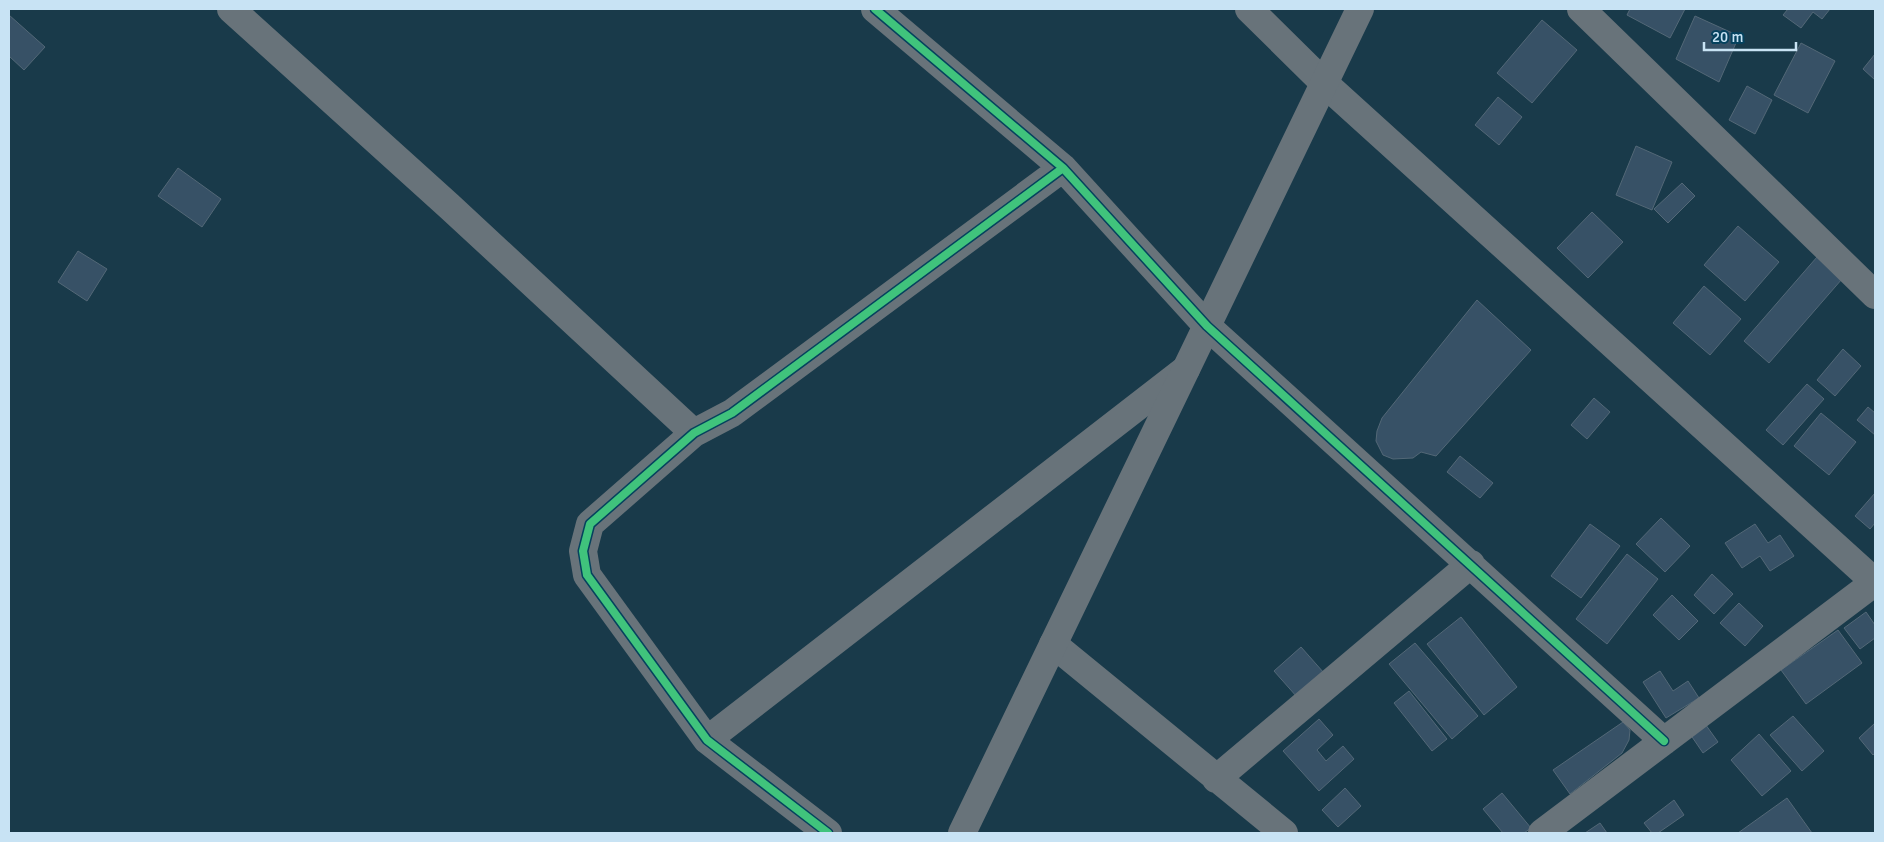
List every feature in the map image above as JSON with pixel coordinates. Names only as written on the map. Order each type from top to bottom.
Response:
[{"type":"street","points":[[231,9],[449,206],[694,433]]},
{"type":"street","points":[[875,9],[1063,168],[1207,326],[1664,741]]},
{"type":"street","points":[[1249,9],[1324,83],[1875,582],[1542,833]]},
{"type":"street","points":[[962,833],[1360,9]]},
{"type":"street","points":[[1581,9],[1875,295]]},
{"type":"street","points":[[828,833],[707,740],[587,575],[583,551],[590,524],[694,433],[732,413],[1063,168]]},
{"type":"street","points":[[707,740],[1186,369]]},
{"type":"street","points":[[1216,779],[1471,564]]},
{"type":"street","points":[[1053,644],[1284,833]]},
{"type":"building","points":[[1630,9],[1685,9],[1670,38],[1627,15]]},
{"type":"building","points":[[1788,9],[1830,9],[1822,19],[1813,12],[1801,28],[1783,15]]},
{"type":"building","points":[[9,15],[45,47],[24,70],[9,56]]},
{"type":"building","points":[[1695,16],[1739,36],[1719,82],[1676,59]]},
{"type":"building","points":[[1542,20],[1577,50],[1532,103],[1497,73]]},
{"type":"building","points":[[1801,43],[1835,61],[1808,113],[1774,95]]},
{"type":"building","points":[[1875,54],[1875,80],[1863,69]]},
{"type":"building","points":[[1747,86],[1772,100],[1755,134],[1729,120]]},
{"type":"building","points":[[1498,97],[1522,117],[1499,145],[1475,125]]},
{"type":"building","points":[[1636,146],[1672,162],[1652,210],[1616,195]]},
{"type":"building","points":[[178,168],[221,199],[202,227],[158,196]]},
{"type":"building","points":[[1682,183],[1695,196],[1668,223],[1654,209]]},
{"type":"building","points":[[1592,212],[1623,242],[1588,278],[1557,248]]},
{"type":"building","points":[[1738,226],[1779,262],[1745,301],[1704,265]]},
{"type":"building","points":[[78,251],[107,269],[87,301],[58,282]]},
{"type":"building","points":[[1817,257],[1842,279],[1769,363],[1744,341]]},
{"type":"building","points":[[1704,286],[1741,319],[1710,355],[1673,323]]},
{"type":"building","points":[[1477,300],[1531,350],[1436,456],[1421,452],[1413,458],[1393,459],[1383,455],[1376,441],[1377,431],[1382,418]]},
{"type":"building","points":[[1843,349],[1861,366],[1835,396],[1817,380]]},
{"type":"building","points":[[1807,384],[1824,399],[1783,445],[1766,430]]},
{"type":"building","points":[[1594,398],[1610,412],[1587,439],[1571,425]]},
{"type":"building","points":[[1868,407],[1875,413],[1875,435],[1857,420]]},
{"type":"building","points":[[1821,413],[1856,442],[1829,475],[1794,446]]},
{"type":"building","points":[[1460,456],[1493,483],[1480,498],[1447,472]]},
{"type":"building","points":[[1875,493],[1875,523],[1870,529],[1855,516]]},
{"type":"building","points":[[1661,518],[1690,546],[1665,572],[1636,544]]},
{"type":"building","points":[[1590,524],[1620,546],[1581,598],[1551,576]]},
{"type":"building","points":[[1755,524],[1768,543],[1780,535],[1794,556],[1770,571],[1760,556],[1742,568],[1725,543]]},
{"type":"building","points":[[1627,554],[1658,579],[1607,644],[1576,619]]},
{"type":"building","points":[[1712,574],[1733,594],[1714,614],[1694,595]]},
{"type":"building","points":[[1672,595],[1698,621],[1679,640],[1653,615]]},
{"type":"building","points":[[1739,603],[1763,626],[1745,646],[1720,623]]},
{"type":"building","points":[[1866,612],[1875,625],[1875,638],[1860,649],[1844,628]]},
{"type":"building","points":[[1461,617],[1517,687],[1484,715],[1427,644]]},
{"type":"building","points":[[1838,630],[1862,663],[1806,704],[1781,670]]},
{"type":"building","points":[[1415,643],[1478,716],[1452,739],[1389,664]]},
{"type":"building","points":[[1301,647],[1324,673],[1297,697],[1274,671]]},
{"type":"building","points":[[1660,671],[1673,691],[1688,681],[1699,698],[1666,718],[1643,682]]},
{"type":"building","points":[[1409,691],[1447,739],[1432,751],[1394,703]]},
{"type":"building","points":[[1793,716],[1824,751],[1802,771],[1770,735]]},
{"type":"building","points":[[1319,719],[1333,735],[1317,750],[1326,761],[1343,746],[1354,759],[1319,791],[1283,751]]},
{"type":"building","points":[[1703,721],[1718,742],[1703,753],[1688,731]]},
{"type":"building","points":[[1623,722],[1630,730],[1629,740],[1622,753],[1570,794],[1553,770]]},
{"type":"building","points":[[1875,723],[1875,753],[1873,755],[1859,738]]},
{"type":"building","points":[[1759,734],[1791,771],[1762,796],[1731,760]]},
{"type":"building","points":[[1345,788],[1361,806],[1338,827],[1322,810]]},
{"type":"building","points":[[1502,793],[1531,828],[1524,833],[1503,833],[1483,809]]},
{"type":"building","points":[[1787,798],[1812,833],[1738,833]]},
{"type":"building","points":[[1674,800],[1684,815],[1658,833],[1652,833],[1644,823]]},
{"type":"building","points":[[1600,823],[1607,833],[1585,833]]},
{"type":"cycle path","points":[[875,9],[1063,168],[1207,326],[1664,741]]},
{"type":"cycle path","points":[[828,833],[707,740],[587,575],[583,551],[590,524],[694,433],[732,413],[1063,168]]}]
